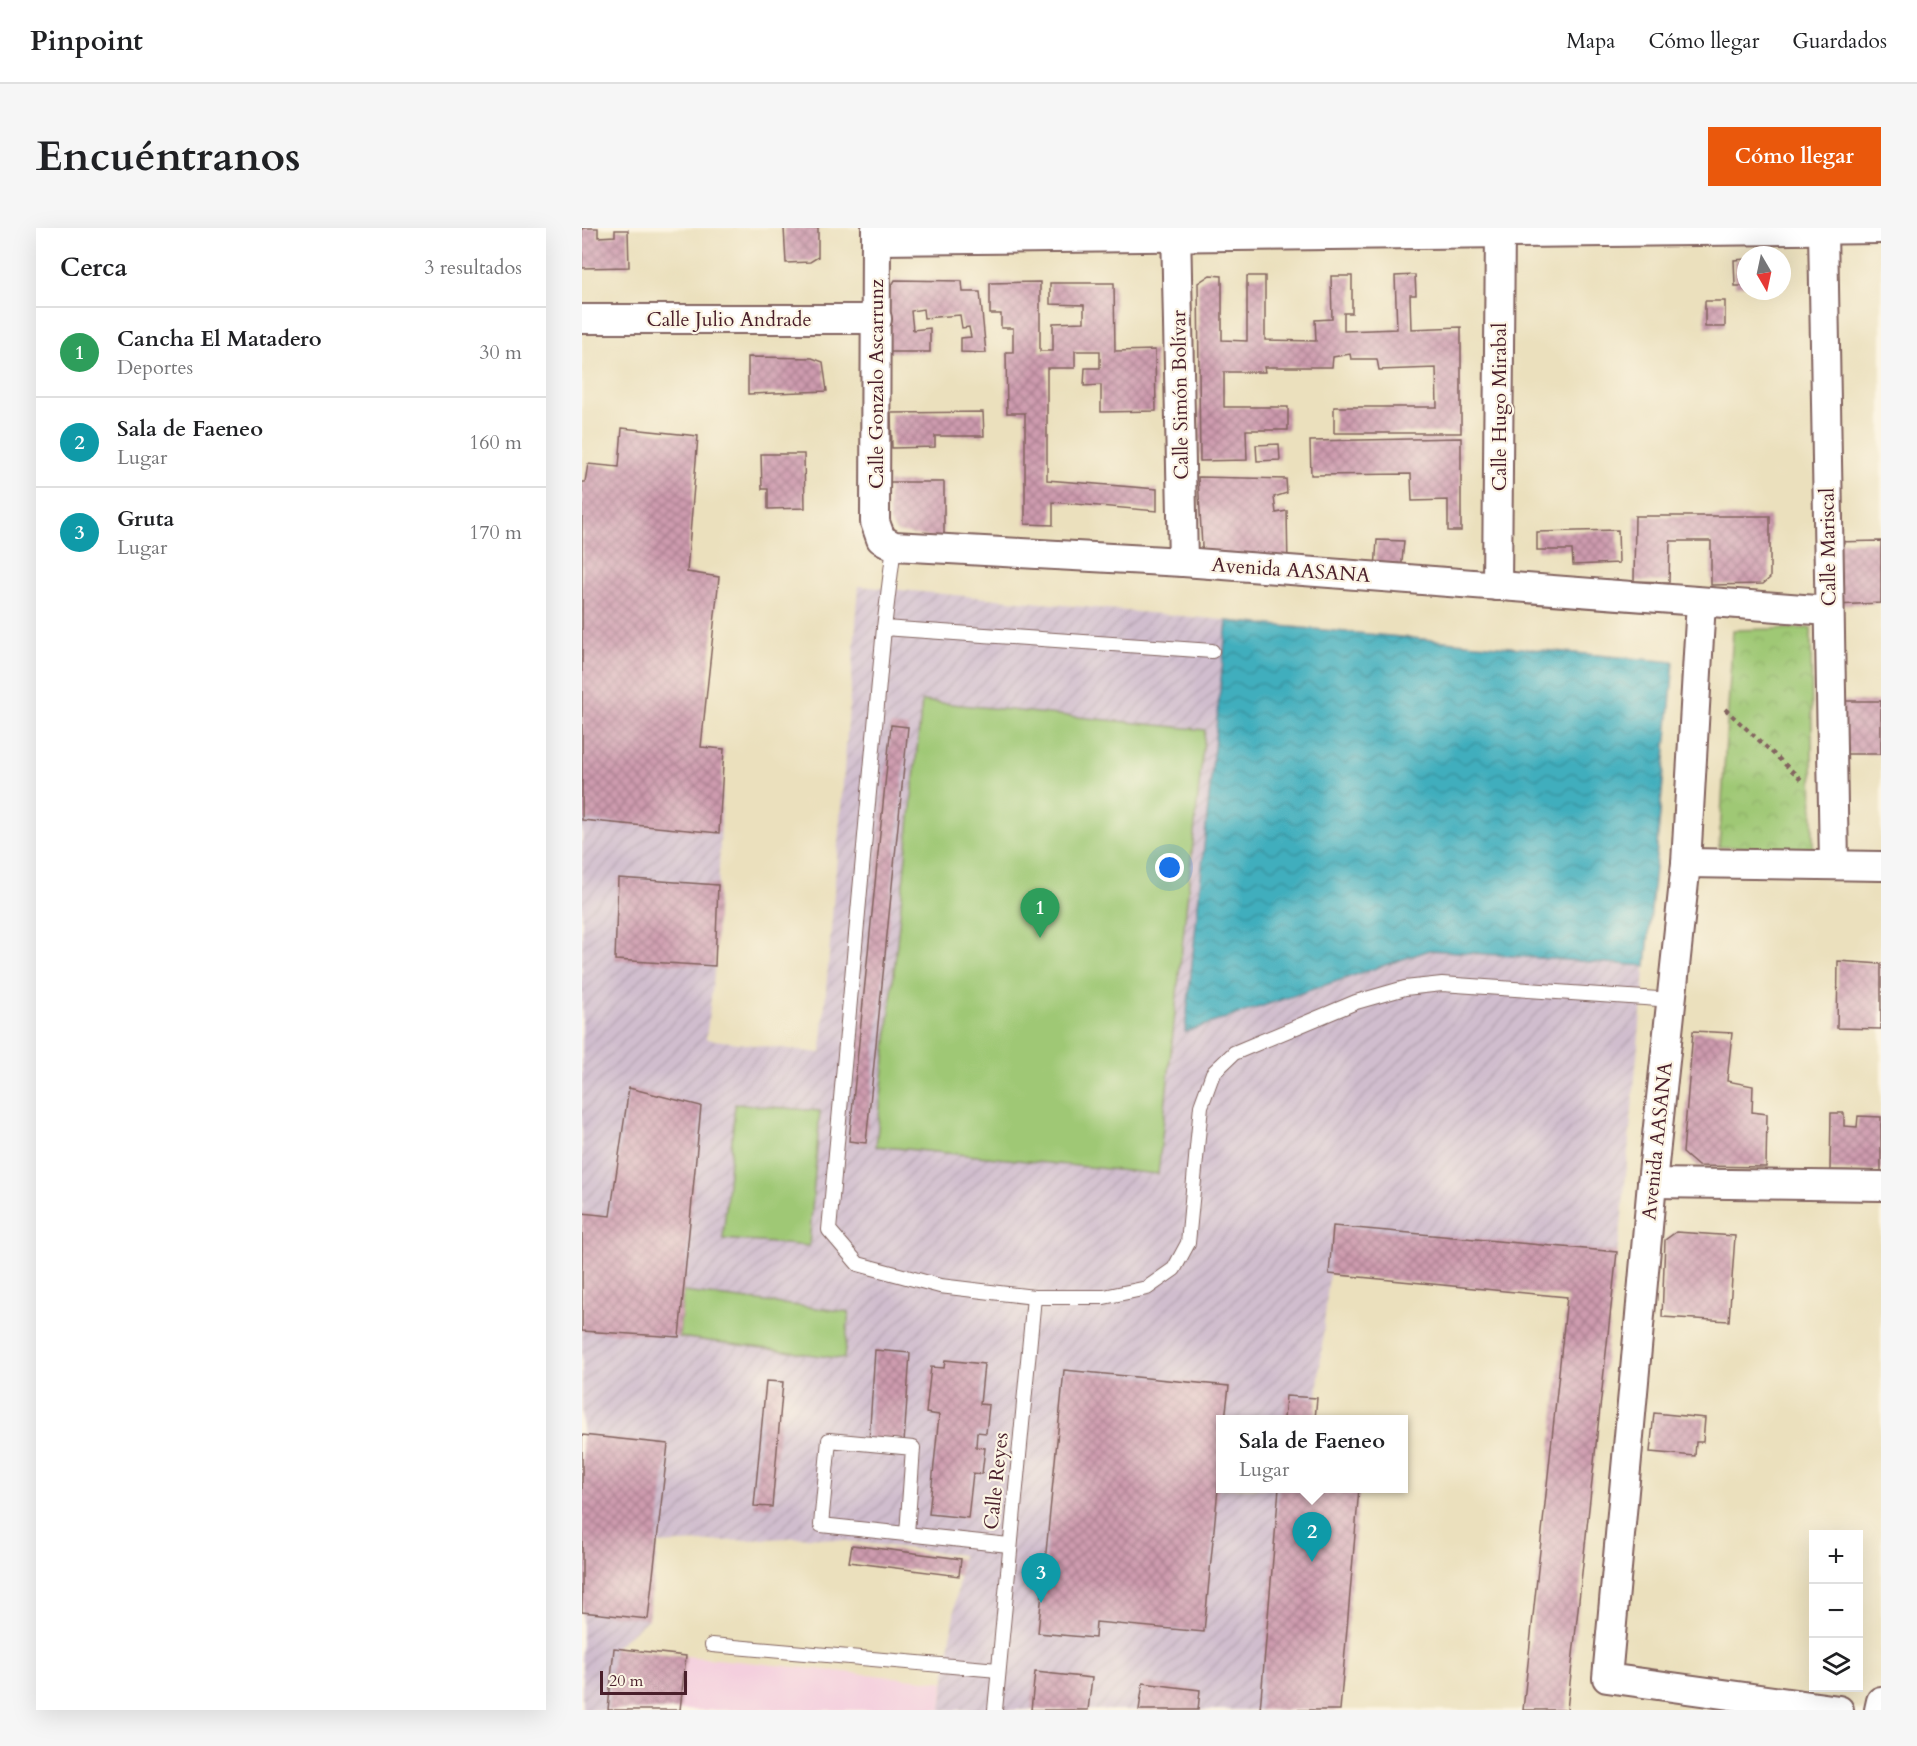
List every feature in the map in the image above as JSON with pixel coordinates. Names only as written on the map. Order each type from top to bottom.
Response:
[{"type":"street","name":"Calle Mariscal","points":[[1823,229],[1834,865]]},
{"type":"street","points":[[876,234],[1881,229]]},
{"type":"street","name":"Calle Hugo Mirabal","points":[[1497,586],[1500,231]]},
{"type":"street","name":"Calle Simón Bolívar","points":[[1176,232],[1183,562]]},
{"type":"street","name":"Calle Gonzalo Ascarrunz","points":[[876,234],[875,522],[888,542]]},
{"type":"street","name":"Calle Julio Andrade","points":[[582,319],[877,320]]},
{"type":"street","name":"Avenida AASANA","points":[[888,542],[1830,611]]},
{"type":"street","name":"Avenida AASANA","points":[[1701,602],[1686,863],[1652,1183],[1607,1678],[1839,1710]]},
{"type":"street","points":[[1686,863],[1881,866]]},
{"type":"street","points":[[1652,1183],[1881,1186]]},
{"type":"street","points":[[1879,1710],[1881,1701]]},
{"type":"lane","points":[[888,542],[884,628],[829,1230],[858,1264],[940,1286],[1034,1297],[1104,1297],[1146,1288],[1174,1269],[1188,1243],[1201,1106],[1213,1073],[1234,1053],[1356,1002],[1405,988],[1433,985],[1673,1000]]},
{"type":"lane","points":[[884,628],[1212,651]]},
{"type":"lane","name":"Calle Reyes","points":[[995,1710],[1034,1297]]},
{"type":"lane","points":[[907,1534],[913,1448],[829,1440],[821,1525],[1009,1545]]},
{"type":"lane","points":[[712,1645],[998,1670]]},
{"type":"path","points":[[1695,682],[1833,808]]},
{"type":"shaded area","points":[[859,586],[1674,662],[1621,1227],[1610,1301],[1329,1274],[1315,1415],[1216,1415],[1216,1493],[1359,1493],[1340,1710],[941,1710],[962,1555],[813,1537],[658,1544],[648,1619],[614,1648],[608,1710],[582,1710],[582,734],[724,749],[715,966],[706,1039],[821,1053]]},
{"type":"shaded area","points":[[686,1656],[944,1682],[941,1710],[680,1710]]},
{"type":"green space","points":[[1811,628],[1813,849],[1719,847],[1733,630]]},
{"type":"green space","points":[[922,701],[1205,730],[1158,1174],[876,1146]]},
{"type":"green space","points":[[735,1104],[820,1111],[809,1246],[723,1239]]},
{"type":"green space","points":[[683,1292],[849,1312],[844,1359],[679,1337]]},
{"type":"water","points":[[1227,621],[1674,662],[1646,966],[1430,950],[1185,1032]]},
{"type":"building","points":[[582,228],[598,228],[598,237],[615,236],[615,230],[628,230],[629,267],[582,268]]},
{"type":"building","points":[[784,228],[818,228],[818,257],[810,262],[786,263]]},
{"type":"building","points":[[1734,260],[1737,260],[1737,286],[1735,286]]},
{"type":"building","points":[[1210,275],[1222,276],[1222,340],[1247,341],[1247,276],[1265,276],[1265,340],[1316,341],[1315,320],[1332,319],[1331,276],[1352,276],[1352,313],[1344,313],[1344,331],[1397,329],[1395,276],[1415,275],[1416,295],[1410,295],[1411,329],[1461,327],[1461,433],[1334,433],[1334,407],[1437,407],[1436,368],[1379,370],[1377,359],[1351,359],[1350,354],[1333,357],[1332,367],[1264,367],[1265,372],[1224,372],[1224,407],[1288,407],[1288,430],[1246,430],[1247,460],[1200,461],[1198,283]]},
{"type":"building","points":[[895,280],[962,281],[963,292],[980,292],[986,353],[961,352],[961,338],[971,337],[969,327],[962,328],[960,315],[924,318],[923,309],[911,311],[913,330],[930,328],[930,352],[888,352],[889,290]]},
{"type":"building","points":[[1040,282],[1040,351],[1053,351],[1053,323],[1084,322],[1084,305],[1050,304],[1050,283],[1114,283],[1115,351],[1155,350],[1156,411],[1101,412],[1101,385],[1084,386],[1085,368],[1100,368],[1100,351],[1075,351],[1075,368],[1047,368],[1047,480],[1157,489],[1157,511],[1053,502],[1053,525],[1025,524],[1025,413],[1007,413],[1006,352],[1013,352],[1013,328],[1001,328],[1001,314],[990,314],[990,283]]},
{"type":"building","points":[[1705,301],[1725,301],[1725,327],[1705,327]]},
{"type":"building","points":[[748,357],[812,358],[823,362],[827,391],[748,394]]},
{"type":"building","points":[[983,412],[984,436],[935,436],[935,447],[892,448],[891,413]]},
{"type":"building","points":[[622,428],[698,436],[687,572],[719,577],[701,747],[724,749],[719,833],[582,820],[582,482],[585,482],[588,464],[619,467]]},
{"type":"building","points":[[1461,438],[1461,531],[1448,531],[1448,500],[1412,501],[1411,474],[1311,475],[1310,441]]},
{"type":"building","points":[[1279,444],[1280,460],[1257,461],[1256,445]]},
{"type":"building","points":[[761,454],[804,454],[805,508],[768,509],[768,489],[762,489]]},
{"type":"building","points":[[1198,477],[1286,479],[1287,493],[1274,497],[1276,513],[1287,511],[1288,568],[1208,558],[1202,547]]},
{"type":"building","points":[[888,482],[944,482],[944,540],[896,532],[889,520]]},
{"type":"building","points":[[1635,516],[1770,516],[1770,578],[1763,584],[1711,585],[1711,541],[1670,541],[1669,582],[1634,581]]},
{"type":"building","points":[[1618,530],[1619,563],[1573,565],[1572,550],[1537,550],[1537,532]]},
{"type":"building","points":[[1377,540],[1404,541],[1401,572],[1375,570]]},
{"type":"building","points":[[1881,541],[1881,603],[1834,605],[1832,542]]},
{"type":"building","points":[[1834,701],[1881,701],[1881,754],[1834,754]]},
{"type":"building","points":[[891,725],[908,727],[866,1143],[849,1141]]},
{"type":"building","points":[[618,878],[718,885],[715,966],[615,960]]},
{"type":"building","points":[[1838,961],[1881,964],[1881,1029],[1837,1028]]},
{"type":"building","points":[[1693,1031],[1732,1033],[1727,1081],[1753,1086],[1752,1112],[1767,1114],[1766,1167],[1698,1166],[1683,1153]]},
{"type":"building","points":[[629,1088],[701,1106],[679,1337],[582,1331],[582,1213],[610,1216]]},
{"type":"building","points":[[1831,1113],[1844,1113],[1844,1126],[1857,1127],[1858,1116],[1881,1117],[1881,1171],[1830,1170]]},
{"type":"building","points":[[1333,1226],[1617,1252],[1567,1710],[1523,1710],[1567,1297],[1329,1274]]},
{"type":"building","points":[[1676,1232],[1735,1236],[1729,1321],[1662,1317],[1665,1240]]},
{"type":"building","points":[[875,1350],[910,1353],[904,1443],[869,1441]]},
{"type":"building","points":[[945,1360],[984,1364],[980,1404],[989,1405],[986,1433],[977,1432],[976,1447],[985,1448],[982,1474],[973,1473],[968,1518],[929,1514],[939,1415],[926,1413],[931,1367],[944,1368]]},
{"type":"building","points":[[1064,1370],[1229,1386],[1225,1415],[1216,1415],[1218,1493],[1204,1632],[1096,1622],[1095,1638],[1038,1633]]},
{"type":"building","points":[[766,1381],[783,1382],[772,1507],[754,1506]]},
{"type":"building","points":[[1286,1396],[1317,1398],[1315,1415],[1284,1415]]},
{"type":"building","points":[[1654,1413],[1705,1418],[1703,1442],[1696,1442],[1695,1456],[1650,1452]]},
{"type":"building","points":[[582,1435],[668,1444],[648,1619],[582,1612]]},
{"type":"building","points":[[1279,1493],[1359,1493],[1340,1710],[1260,1710]]},
{"type":"building","points":[[852,1545],[961,1559],[959,1576],[849,1562]]},
{"type":"building","points":[[614,1648],[686,1656],[680,1710],[608,1710]]},
{"type":"building","points":[[1035,1672],[1092,1678],[1088,1710],[1031,1710]]},
{"type":"building","points":[[1143,1683],[1200,1690],[1198,1710],[1139,1710]]},
{"type":"place","name":"Cancha El Matadero","points":[[1040,938]]},
{"type":"place","name":"Sala de Faeneo","points":[[1312,1562]]},
{"type":"place","name":"Gruta","points":[[1041,1603]]}]
